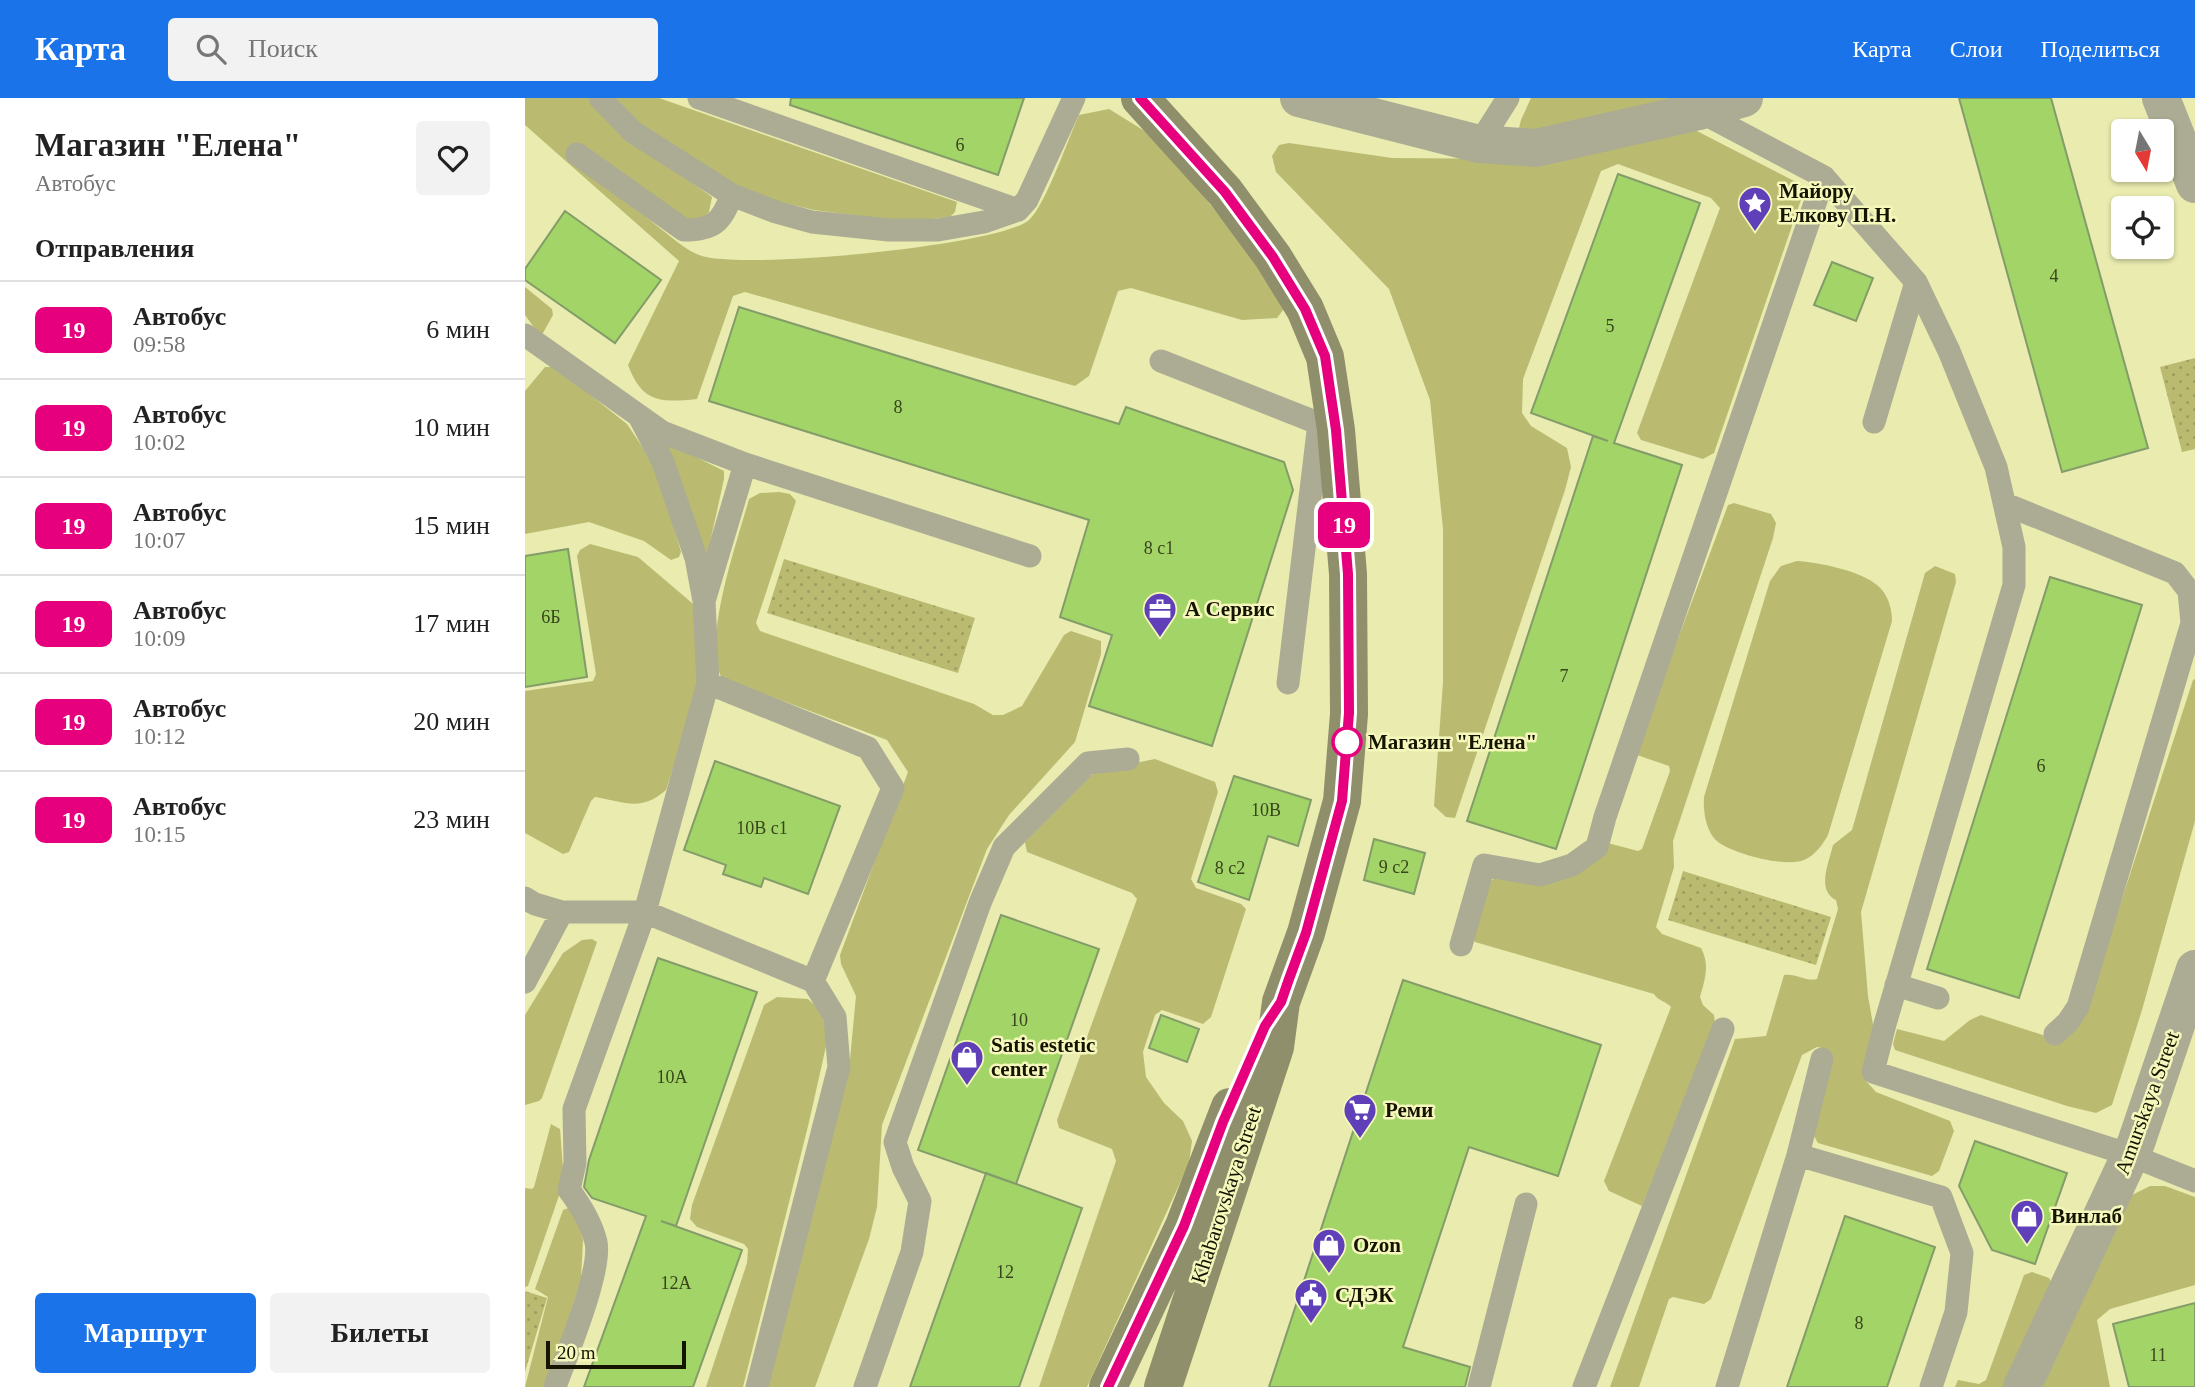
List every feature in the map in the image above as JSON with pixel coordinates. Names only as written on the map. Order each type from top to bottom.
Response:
[{"type":"main road","name":"Khabarovskaya Street","points":[[1144,99],[1225,192],[1273,257],[1305,309],[1325,356],[1328,426],[1348,574],[1349,713],[1342,801],[1306,933],[1281,1002],[1275,1047],[1163,1387]]},
{"type":"main road","name":"Khabarovskaya Street","points":[[1108,1387],[1184,1226],[1223,1122],[1265,1026],[1281,1002]]},
{"type":"street","points":[[1299,98],[1479,144],[1536,148],[1699,111],[1744,98]]},
{"type":"street","points":[[2161,98],[2195,184]]},
{"type":"street","name":"Amurskaya Street","points":[[2022,1387],[2130,1155],[2192,986]]},
{"type":"lane","points":[[600,98],[633,132],[732,195],[812,222],[889,230],[950,228],[984,222],[1018,210],[1027,200],[1074,98]]},
{"type":"lane","points":[[699,98],[1018,210]]},
{"type":"lane","points":[[1479,144],[1508,98]]},
{"type":"lane","points":[[1699,111],[1824,177],[1916,282],[1983,431],[1996,467],[2014,547],[2014,585],[1896,985],[1873,1072],[2130,1155],[2195,1181]]},
{"type":"lane","points":[[577,154],[684,230],[704,230],[723,215],[732,195]]},
{"type":"lane","points":[[1461,945],[1484,865],[1540,875],[1572,865],[1597,847],[1679,598],[1824,177]]},
{"type":"lane","points":[[1874,422],[1916,282]]},
{"type":"lane","points":[[525,335],[662,432],[745,464],[1030,556]]},
{"type":"lane","points":[[1161,361],[1328,426],[1288,683]]},
{"type":"lane","points":[[555,1387],[594,1274],[596,1244],[585,1210],[569,1190],[575,1163],[574,1108],[645,912],[708,683],[704,601],[696,558],[663,462],[641,418]]},
{"type":"lane","points":[[704,601],[745,464]]},
{"type":"lane","points":[[2005,504],[2175,573],[2189,592],[2192,623],[2078,1007],[2068,1022],[2055,1034]]},
{"type":"lane","points":[[708,683],[868,748],[893,788],[813,981]]},
{"type":"lane","points":[[865,1387],[912,1252],[920,1201],[903,1167],[895,1142],[980,903],[1004,847],[1051,799],[1088,763],[1128,759]]},
{"type":"lane","points":[[525,898],[534,904],[562,912],[645,912],[813,981],[835,1017],[839,1067],[757,1387]]},
{"type":"lane","points":[[525,982],[562,912]]},
{"type":"lane","points":[[1896,985],[1938,998]]},
{"type":"lane","points":[[1584,1387],[1723,1029]]},
{"type":"lane","points":[[1727,1387],[1798,1155],[1822,1059]]},
{"type":"lane","points":[[1798,1155],[1941,1197],[1962,1253],[1956,1312],[1931,1387]]},
{"type":"lane","points":[[1479,1387],[1526,1204]]},
{"type":"green space","points":[[525,98],[590,98],[627,136],[712,197],[709,212],[700,222],[684,222],[568,156],[693,252],[723,259],[763,260],[922,247],[1008,230],[1029,220],[1036,212],[1079,115],[1109,109],[1156,138],[1284,295],[1283,310],[1277,318],[1242,320],[1131,288],[1118,291],[1089,376],[1075,386],[745,292],[733,296],[697,399],[662,400],[646,393],[639,386],[628,365],[679,261],[525,125]]},
{"type":"green space","points":[[607,98],[659,98],[957,202],[955,212],[950,217],[924,220],[884,219],[814,210],[756,196],[637,128]]},
{"type":"green space","points":[[1531,98],[1707,98],[1517,136]]},
{"type":"green space","points":[[1691,128],[1800,184],[1804,191],[1714,453],[1703,459],[1641,440],[1637,433],[1720,208],[1711,198],[1618,164],[1601,171],[1523,379],[1522,413],[1531,426],[1567,448],[1571,467],[1455,818],[1446,817],[1434,806],[1443,682],[1443,529],[1430,400],[1389,289],[1276,172],[1272,156],[1279,145],[1289,143],[1392,158],[1515,159]]},
{"type":"green space","points":[[525,287],[552,309],[553,315],[543,333],[538,333],[525,315]]},
{"type":"green space","points":[[2195,358],[2195,449],[2182,452],[2160,367]]},
{"type":"green space","points":[[545,367],[560,371],[627,424],[657,469],[681,552],[679,557],[671,560],[644,541],[589,522],[525,534],[525,391]]},
{"type":"green space","points":[[670,444],[724,471],[707,556],[667,446]]},
{"type":"green space","points":[[760,493],[790,494],[796,501],[756,623],[760,631],[974,704],[993,715],[1003,715],[1022,706],[1064,635],[1071,631],[1101,641],[1101,654],[1075,742],[1009,815],[987,849],[882,1125],[877,1207],[869,1239],[815,1387],[767,1387],[849,1070],[856,996],[841,964],[840,955],[908,772],[887,740],[722,678],[717,662],[718,617],[749,499]]},
{"type":"green space","points":[[1734,503],[1771,514],[1776,523],[1673,841],[1674,867],[1656,927],[1662,934],[1701,948],[1706,966],[1700,997],[1703,1005],[1714,1015],[1715,1023],[1642,1206],[1609,1191],[1604,1181],[1671,1007],[1654,994],[1475,942],[1472,938],[1490,882],[1498,875],[1543,884],[1604,842],[1638,851],[1642,849],[1670,771],[1669,766],[1637,755],[1636,751],[1728,505]]},
{"type":"green space","points":[[590,544],[638,557],[692,603],[697,611],[699,686],[666,790],[649,801],[632,804],[595,797],[569,852],[563,854],[525,833],[525,691],[593,681],[596,674],[577,556],[580,550]]},
{"type":"green space","points":[[784,559],[975,618],[958,673],[767,613]]},
{"type":"green space","points":[[1797,561],[1839,568],[1870,580],[1887,597],[1892,621],[1828,835],[1810,857],[1798,862],[1787,862],[1748,855],[1718,842],[1706,821],[1704,797],[1770,581],[1781,566]]},
{"type":"green space","points":[[1935,566],[1955,574],[1956,582],[1861,912],[1868,996],[1874,1030],[1866,1081],[1876,1092],[1950,1121],[1954,1131],[1939,1171],[1932,1176],[1818,1143],[1814,1136],[1831,1058],[1827,1049],[1817,1047],[1802,1055],[1711,1299],[1704,1304],[1673,1297],[1669,1299],[1639,1387],[1610,1387],[1735,1039],[1766,1036],[1784,975],[1817,979],[1838,909],[1836,900],[1830,896],[1825,883],[1833,845],[1852,830],[1925,573]]},
{"type":"green space","points":[[2195,679],[2195,821],[2142,1010],[2112,1105],[2096,1113],[2067,1106],[1895,1050],[1893,1044],[1897,1029],[1944,1041],[1970,1020],[1981,1015],[2058,1040],[2087,1007]]},
{"type":"green space","points":[[1155,759],[1215,782],[1218,792],[1191,879],[1196,888],[1241,904],[1246,909],[1211,1017],[1203,1024],[1162,1010],[1155,1015],[1143,1052],[1146,1077],[1164,1103],[1183,1121],[1192,1141],[1189,1163],[1087,1387],[1039,1387],[1116,1161],[1112,1149],[1059,1128],[1057,1120],[1137,899],[1132,893],[1027,852],[1025,842],[1096,771]]},
{"type":"green space","points":[[1683,871],[1831,917],[1816,965],[1668,920]]},
{"type":"green space","points":[[592,939],[597,942],[542,1098],[525,1105],[525,1015],[563,953],[582,940]]},
{"type":"green space","points":[[777,997],[808,999],[819,1009],[829,1033],[743,1387],[706,1387],[747,1263],[748,1249],[744,1244],[697,1227],[690,1219],[692,1205],[764,1005]]},
{"type":"green space","points":[[551,1124],[560,1129],[564,1181],[528,1286],[525,1287],[525,1188],[534,1187]]},
{"type":"green space","points":[[2150,1186],[2165,1186],[2195,1197],[2195,1285],[2110,1309],[2097,1320],[2110,1387],[2038,1387],[2132,1195]]},
{"type":"green space","points":[[571,1207],[575,1210],[583,1240],[581,1279],[547,1387],[525,1387],[548,1297],[535,1289],[563,1210]]},
{"type":"green space","points":[[2032,1272],[2049,1278],[2053,1285],[2016,1387],[1955,1387],[1958,1380],[1979,1384],[1986,1380],[2024,1275]]},
{"type":"green space","points":[[525,1291],[547,1298],[525,1372]]},
{"type":"building","points":[[791,98],[1024,98],[998,175],[790,105]]},
{"type":"building","points":[[1959,98],[2051,98],[2148,448],[2062,472]]},
{"type":"building","points":[[1618,174],[1700,203],[1614,443],[1682,465],[1556,849],[1467,821],[1593,436],[1608,441],[1531,413]]},
{"type":"building","points":[[565,211],[661,280],[615,343],[525,280],[525,269]]},
{"type":"building","points":[[1832,262],[1873,278],[1856,321],[1814,305]]},
{"type":"building","points":[[739,307],[1119,424],[1126,407],[1284,462],[1293,490],[1212,746],[1089,706],[1112,635],[1060,617],[1089,520],[709,401]]},
{"type":"building","points":[[568,549],[587,677],[525,687],[525,556]]},
{"type":"building","points":[[2050,577],[2142,605],[2019,998],[1927,969]]},
{"type":"building","points":[[715,761],[840,806],[808,894],[764,878],[761,887],[723,874],[726,865],[684,850]]},
{"type":"building","points":[[1234,776],[1311,800],[1298,846],[1268,836],[1249,900],[1198,882]]},
{"type":"building","points":[[1374,839],[1425,853],[1414,894],[1364,880]]},
{"type":"building","points":[[1001,915],[1099,949],[1016,1184],[918,1150]]},
{"type":"building","points":[[658,958],[757,992],[676,1226],[661,1221],[742,1250],[693,1387],[584,1387],[646,1216],[592,1198],[584,1187],[589,1160]]},
{"type":"building","points":[[1403,980],[1601,1045],[1558,1176],[1469,1147],[1403,1347],[1470,1367],[1465,1387],[1269,1387]]},
{"type":"building","points":[[1161,1015],[1199,1029],[1187,1062],[1149,1048]]},
{"type":"building","points":[[1975,1141],[2067,1173],[2035,1264],[1992,1250],[1959,1186]]},
{"type":"building","points":[[986,1173],[1082,1208],[1019,1387],[910,1387]]},
{"type":"building","points":[[1845,1216],[1935,1247],[1887,1387],[1787,1387]]},
{"type":"building","points":[[2195,1303],[2195,1387],[2129,1387],[2113,1324]]},
{"type":"bus line","name":"19","points":[[1108,1387],[1184,1226],[1223,1122],[1265,1026],[1281,1002],[1306,933],[1342,801],[1349,713],[1348,574],[1336,430],[1325,356],[1305,309],[1273,257],[1225,192],[1140,98]]},
{"type":"place","name":"Майору Елкову П.Н.","points":[[1755,233]]},
{"type":"place","name":"А Сервис","points":[[1160,639]]},
{"type":"place","name":"Магазин \"Елена\"","points":[[1347,742]]},
{"type":"place","name":"Satis estetic center","points":[[967,1087]]},
{"type":"place","name":"Реми","points":[[1360,1140]]},
{"type":"place","name":"Винлаб","points":[[2027,1246]]},
{"type":"place","name":"Ozon","points":[[1329,1275]]},
{"type":"place","name":"СДЭК","points":[[1311,1325]]}]
